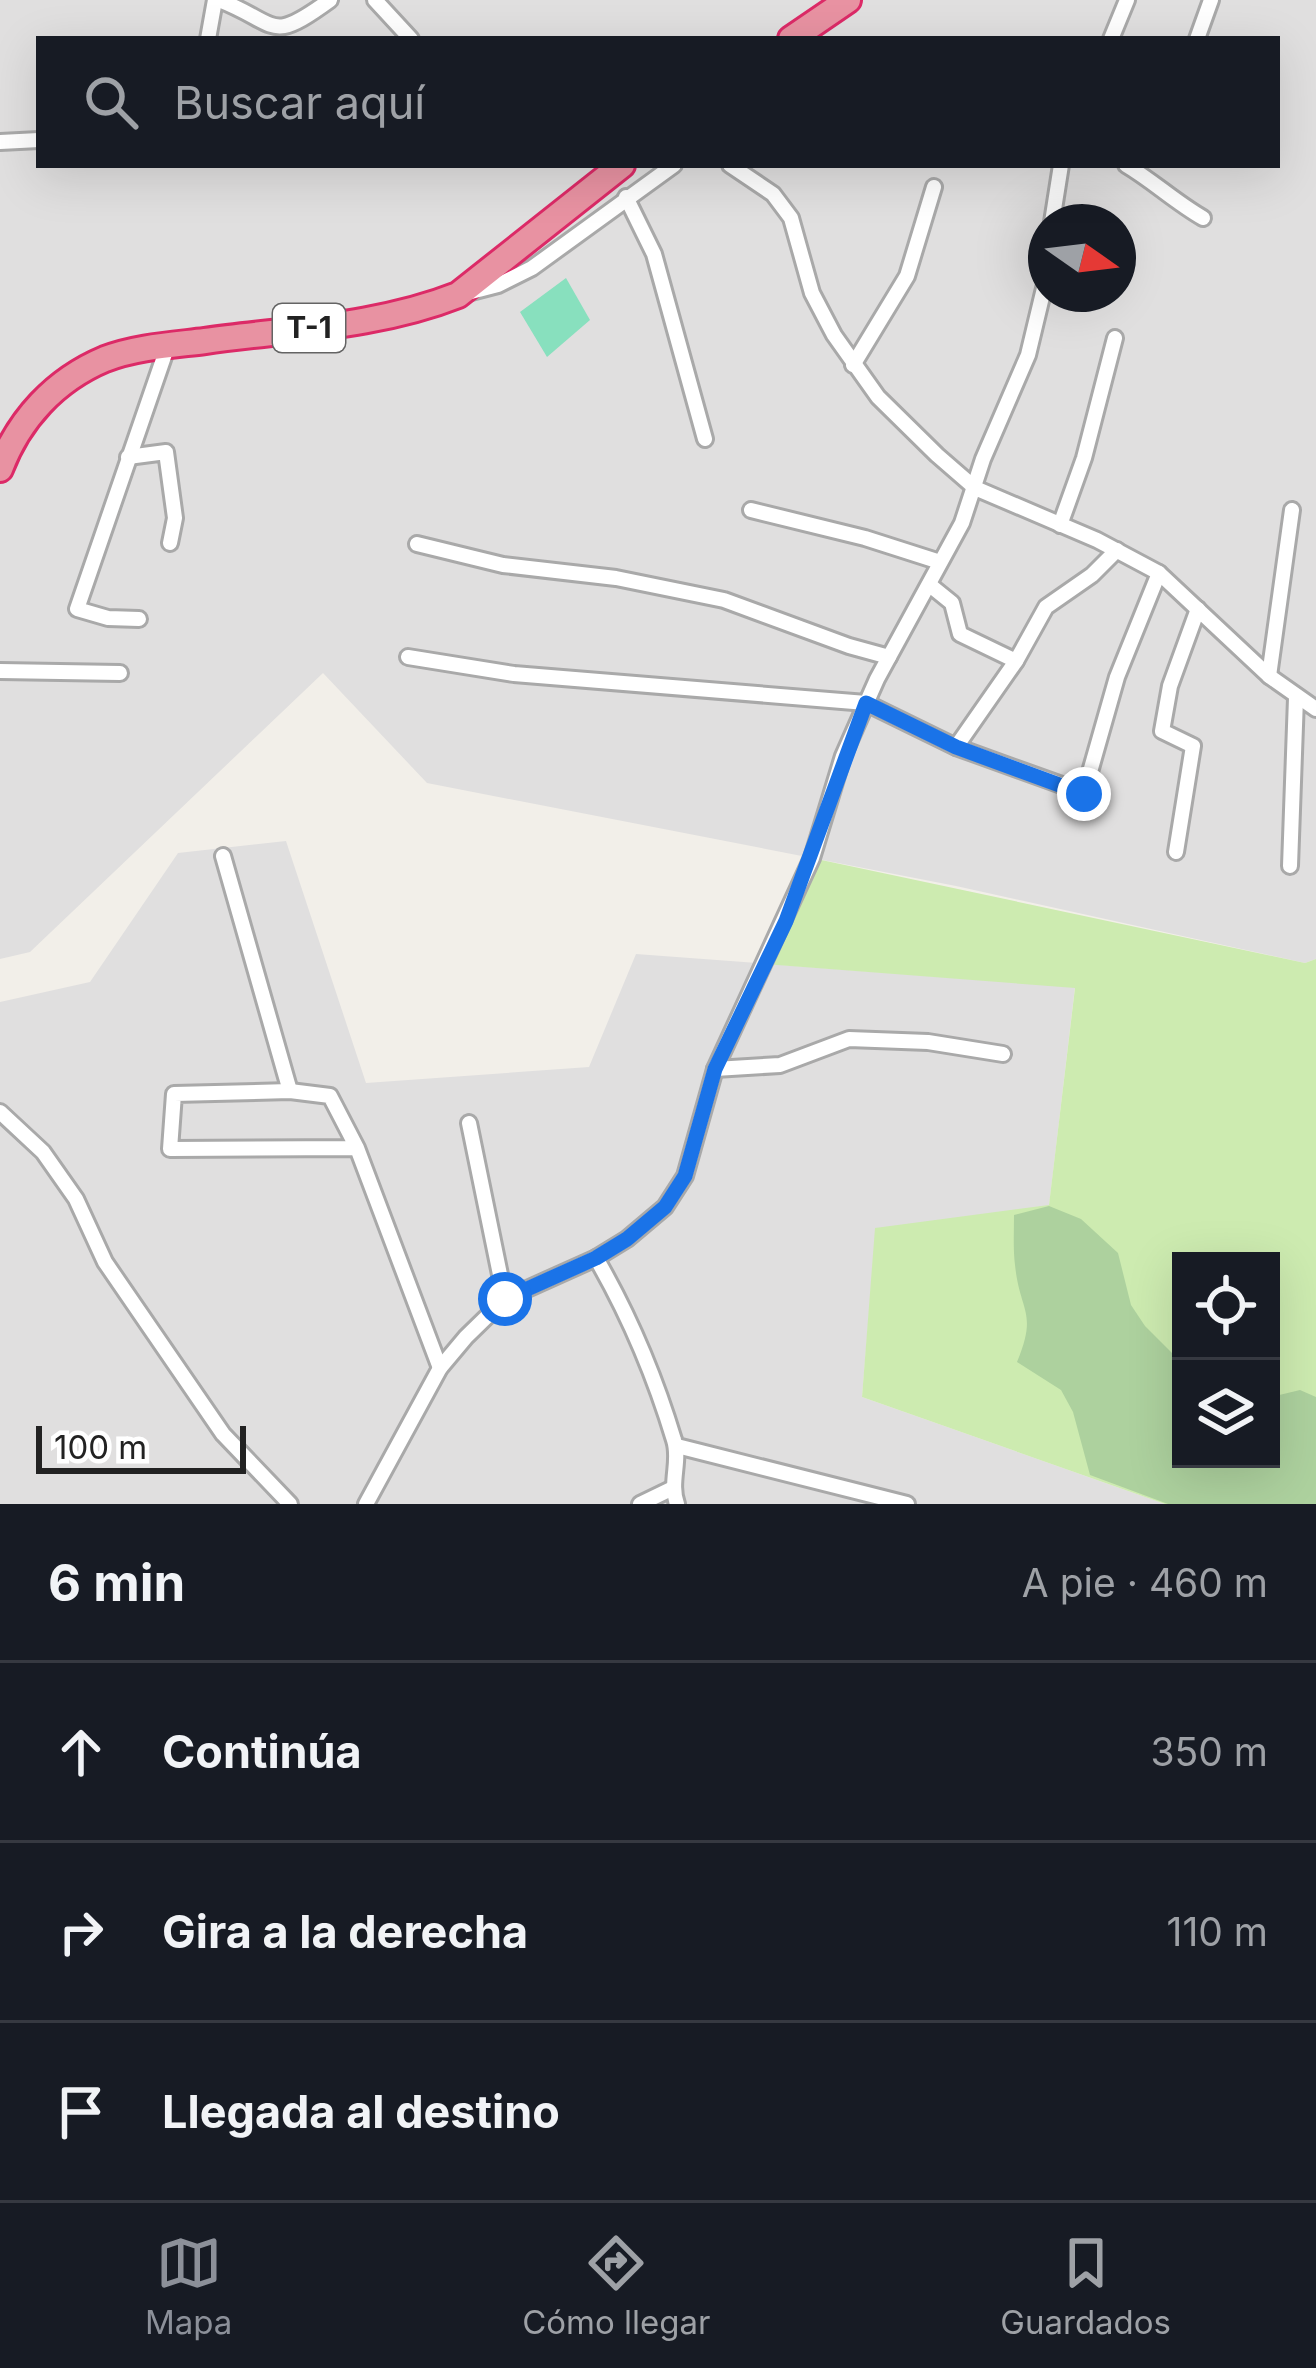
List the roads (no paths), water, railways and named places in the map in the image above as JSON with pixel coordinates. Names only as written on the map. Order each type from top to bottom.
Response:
[{"type":"highway","points":[[795,36],[834,4]]},
{"type":"highway","name":"T-1","points":[[0,469],[22,424],[52,391],[106,358],[168,345],[406,314],[458,295],[618,168]]},
{"type":"street","points":[[209,36],[224,1],[280,28],[294,26],[330,0]]},
{"type":"street","points":[[375,0],[408,36]]},
{"type":"street","points":[[1112,36],[1127,0]]},
{"type":"street","points":[[1198,36],[1211,0]]},
{"type":"street","points":[[0,142],[36,140]]},
{"type":"street","points":[[458,295],[498,285],[532,268],[670,168]]},
{"type":"street","points":[[734,168],[773,194],[790,218],[812,293],[853,365],[903,423],[975,488],[1159,573],[1269,676],[1316,709]]},
{"type":"street","points":[[1055,204],[1061,168]]},
{"type":"street","points":[[1131,168],[1204,218]]},
{"type":"street","points":[[853,365],[907,276],[934,187]]},
{"type":"street","points":[[626,197],[653,254],[705,440]]},
{"type":"street","points":[[366,1504],[440,1368],[505,1299],[596,1258],[665,1207],[685,1176],[715,1069],[803,879],[843,756],[866,703],[962,523],[983,459],[1028,355],[1038,312]]},
{"type":"street","points":[[1060,525],[1084,458],[1115,338]]},
{"type":"street","points":[[139,619],[77,609],[168,345]]},
{"type":"street","points":[[128,457],[166,452],[175,518],[170,544]]},
{"type":"street","points":[[752,510],[940,562]]},
{"type":"street","points":[[1269,676],[1292,510]]},
{"type":"street","points":[[416,544],[503,565],[616,578],[724,600],[890,657]]},
{"type":"street","points":[[956,747],[1016,661],[1046,607],[1092,575],[1117,550]]},
{"type":"street","points":[[408,657],[514,674],[866,703],[956,747],[1084,794],[1118,677],[1159,573]]},
{"type":"street","points":[[931,586],[952,603],[960,634],[1016,661]]},
{"type":"street","points":[[1176,852],[1193,746],[1162,731],[1170,686],[1198,609]]},
{"type":"street","points":[[0,671],[120,673]]},
{"type":"street","points":[[1290,866],[1296,698]]},
{"type":"street","points":[[223,856],[290,1091]]},
{"type":"street","points":[[715,1069],[780,1065],[849,1039],[928,1042],[1003,1054]]},
{"type":"street","points":[[357,1148],[170,1149],[174,1094],[290,1091],[330,1096],[357,1148],[440,1368]]},
{"type":"street","points":[[0,1112],[43,1152],[76,1198],[105,1262],[223,1434],[290,1504]]},
{"type":"street","points":[[469,1123],[505,1299]]},
{"type":"street","points":[[596,1258],[632,1324],[677,1446],[674,1496],[640,1504]]},
{"type":"street","points":[[677,1446],[907,1504]]}]
